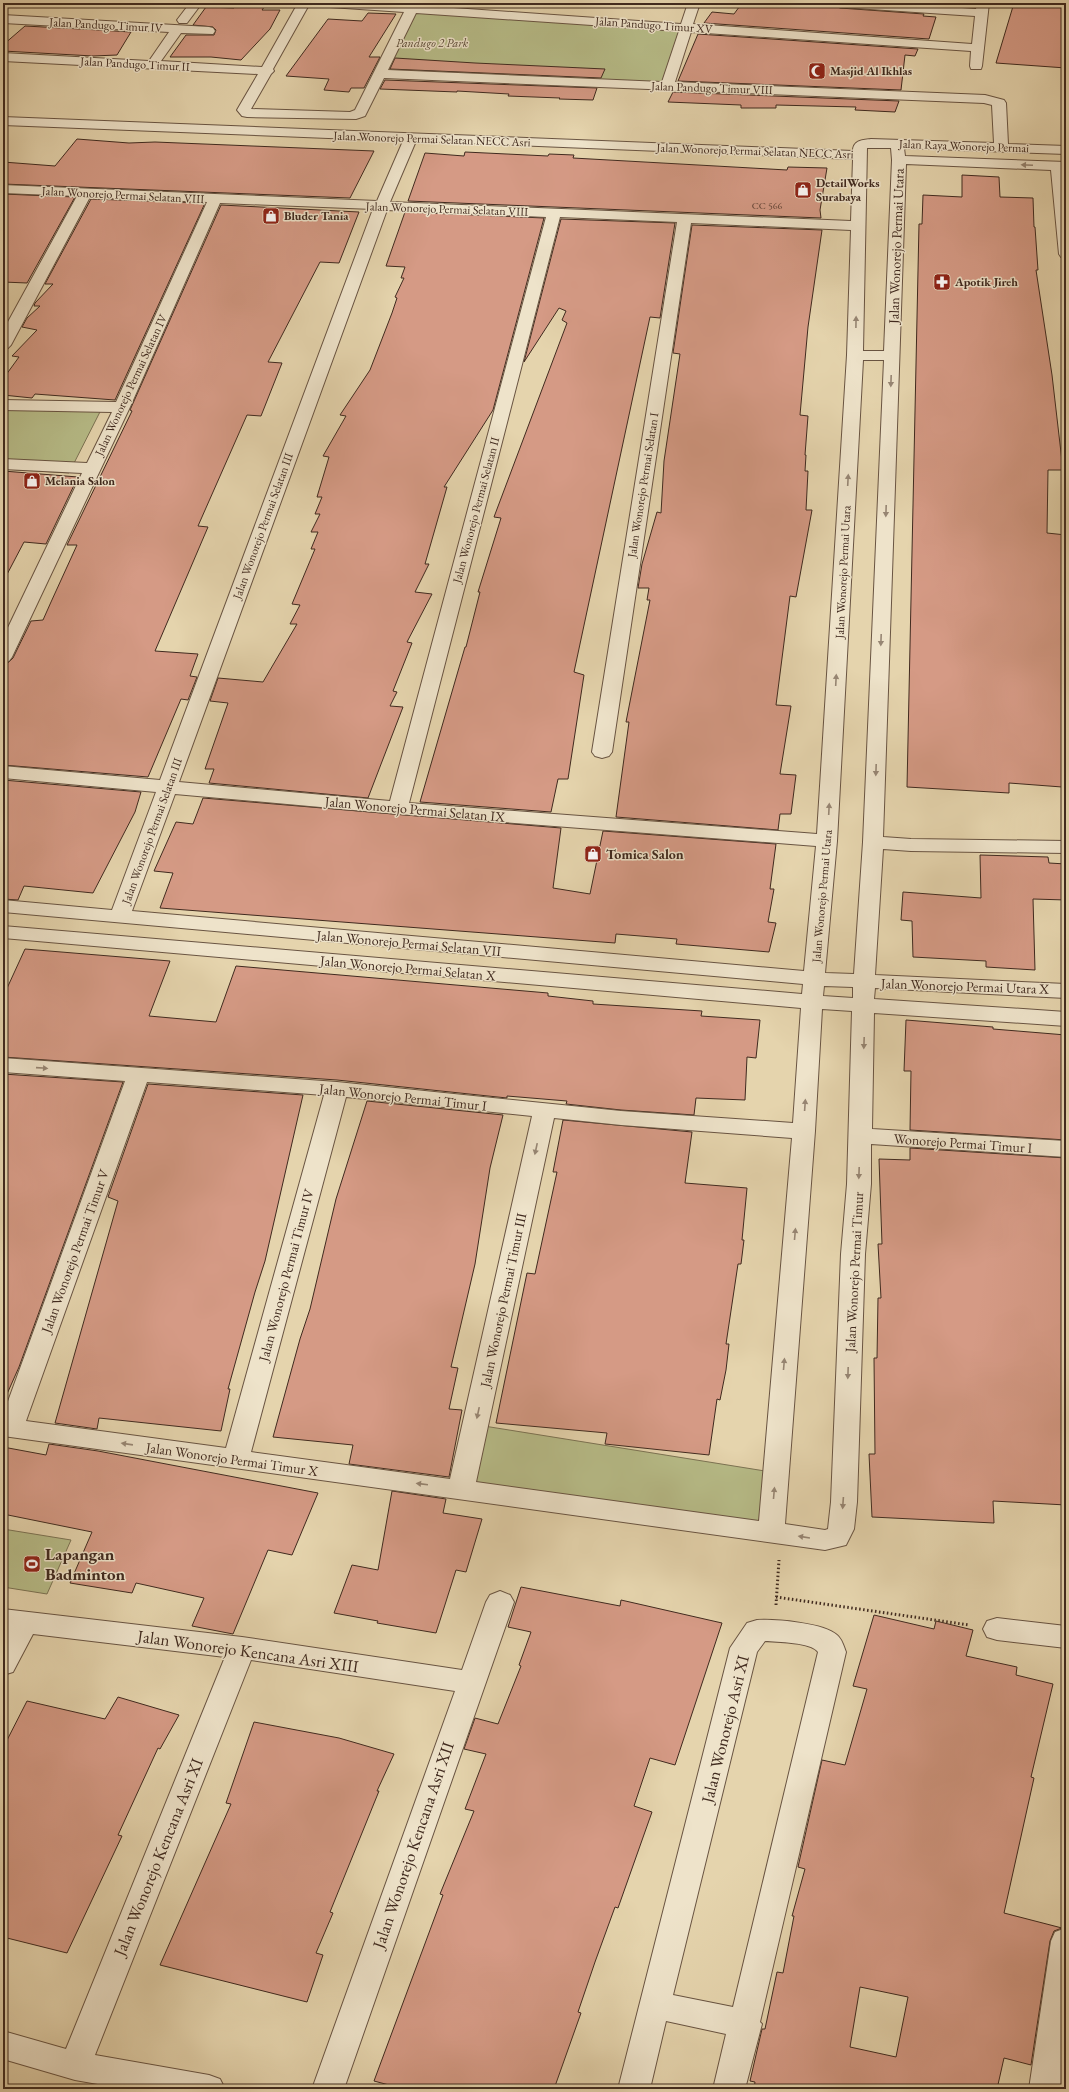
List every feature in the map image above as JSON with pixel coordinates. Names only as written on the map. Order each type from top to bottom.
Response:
[{"type":"street","points":[[152,65],[196,3]]},
{"type":"street","points":[[304,3],[268,71],[244,110],[246,113],[351,116],[360,113],[363,110],[412,9]]},
{"type":"street","name":"Jalan Pandugo Timur XV","points":[[330,3],[978,48]]},
{"type":"street","points":[[666,86],[694,3]]},
{"type":"street","points":[[840,3],[983,8],[976,66]]},
{"type":"street","name":"Jalan Pandugo Timur IV","points":[[3,19],[181,25],[208,31]]},
{"type":"street","name":"Jalan Pandugo Timur II","points":[[3,57],[268,71]]},
{"type":"street","name":"Jalan Pandugo Timur VIII","points":[[380,74],[994,100],[999,103],[1001,147]]},
{"type":"street","name":"Jalan Wonorejo Permai Selatan NECC Asri","points":[[3,121],[411,138],[862,150]]},
{"type":"street","name":"Jalan Wonorejo Permai Selatan III","points":[[120,917],[381,207],[411,138]]},
{"type":"street","name":"Jalan Raya Wonorejo Permai","points":[[898,152],[1001,147],[1066,150]]},
{"type":"street","name":"Jalan Raya Wonorejo Permai","points":[[862,150],[1062,166]]},
{"type":"street","name":"Jalan Wonorejo Permai Utara","points":[[814,990],[827,841],[855,355],[850,226],[862,150]]},
{"type":"street","name":"Jalan Wonorejo Permai Utara","points":[[865,993],[873,842],[892,356],[898,152]]},
{"type":"street","points":[[1062,166],[1066,254]]},
{"type":"street","name":"Jalan Wonorejo Permai Selatan VIII","points":[[3,189],[381,207],[554,212],[850,226]]},
{"type":"street","points":[[3,345],[85,194]]},
{"type":"street","name":"Jalan Wonorejo Permai Selatan IV","points":[[3,657],[122,407],[215,199]]},
{"type":"street","name":"Jalan Wonorejo Permai Selatan II","points":[[398,808],[554,212]]},
{"type":"street","name":"Jalan Wonorejo Permai Selatan I","points":[[602,752],[685,218]]},
{"type":"street","points":[[855,355],[892,356]]},
{"type":"street","points":[[3,404],[122,407]]},
{"type":"street","points":[[3,464],[93,468]]},
{"type":"street","name":"Jalan Wonorejo Permai Selatan IX","points":[[3,772],[398,808],[827,841]]},
{"type":"street","points":[[873,842],[911,845],[1066,847]]},
{"type":"street","name":"Jalan Wonorejo Permai Selatan VII","points":[[3,906],[814,990]]},
{"type":"street","name":"Jalan Wonorejo Permai Selatan X","points":[[4,934],[814,990]]},
{"type":"street","points":[[776,1533],[814,990],[865,993]]},
{"type":"street","name":"Jalan Wonorejo Permai Utara X","points":[[865,993],[1066,990]]},
{"type":"street","name":"Jalan Wonorejo Permai Utara X","points":[[865,993],[1066,1018]]},
{"type":"street","name":"Jalan Wonorejo Permai Timur","points":[[836,1538],[841,1529],[844,1502],[865,993]]},
{"type":"street","name":"Jalan Wonorejo Permai Timur I","points":[[3,1065],[337,1089],[544,1110],[804,1131]]},
{"type":"street","name":"Jalan Wonorejo Permai Timur V","points":[[7,1427],[138,1075]]},
{"type":"street","name":"Jalan Wonorejo Permai Timur IV","points":[[236,1460],[337,1089]]},
{"type":"street","name":"Jalan Wonorejo Permai Timur III","points":[[461,1489],[544,1110]]},
{"type":"street","name":"Wonorejo Permai Timur I","points":[[860,1136],[1066,1149]]},
{"type":"street","name":"Jalan Wonorejo Permai Timur X","points":[[7,1427],[236,1460],[461,1489],[825,1540],[836,1538]]},
{"type":"street","name":"Jalan Wonorejo Kencana Asri XII","points":[[328,2089],[470,1682],[500,1602]]},
{"type":"street","points":[[3,1664],[14,1621]]},
{"type":"street","name":"Jalan Wonorejo Kencana Asri XIII","points":[[14,1621],[242,1648],[470,1682]]},
{"type":"street","name":"Jalan Wonorejo Asri XI","points":[[634,2089],[744,1648],[757,1631],[766,1629],[819,1638],[828,1643],[832,1652],[746,2024],[729,2089]]},
{"type":"street","points":[[997,1629],[1066,1637]]},
{"type":"street","name":"Jalan Wonorejo Kencana Asri XI","points":[[75,2066],[242,1648]]},
{"type":"street","points":[[1045,2089],[1066,1941]]},
{"type":"street","points":[[656,2005],[746,2024]]},
{"type":"street","points":[[3,2045],[75,2066],[209,2089]]},
{"type":"path","points":[[774,1631],[776,1597],[776,1533]]},
{"type":"path","points":[[776,1597],[997,1629]]},
{"type":"green space","name":"Pandugo 2 Park","points":[[412,9],[686,28],[667,86],[381,74]]},
{"type":"green space","points":[[3,400],[104,404],[69,473],[3,469]]},
{"type":"green space","points":[[484,1426],[765,1471],[761,1526],[472,1486]]},
{"type":"green space","name":"Lapangan Badminton","points":[[3,1529],[71,1540],[47,1594],[3,1587]]},
{"type":"building","points":[[742,3],[816,3],[834,5],[840,8],[924,14],[923,16],[936,17],[929,39],[704,23],[712,12],[734,14]]},
{"type":"building","points":[[1014,3],[1066,3],[1066,68],[996,63]]},
{"type":"building","points":[[237,4],[265,6],[262,10],[280,10],[270,29],[241,60],[211,57],[170,57],[186,35],[214,35],[216,30],[213,27],[193,25],[206,7],[234,8]]},
{"type":"building","points":[[368,13],[396,14],[369,57],[380,57],[364,88],[351,88],[349,92],[324,90],[329,79],[286,76],[328,19],[362,21]]},
{"type":"building","points":[[25,26],[131,32],[117,55],[93,56],[3,51],[3,45]]},
{"type":"building","points":[[698,34],[918,49],[915,56],[905,55],[901,90],[678,81]]},
{"type":"building","points":[[395,58],[605,69],[601,78],[390,69]]},
{"type":"building","points":[[385,80],[597,88],[593,100],[559,99],[560,98],[508,96],[509,94],[457,91],[380,89]]},
{"type":"building","points":[[673,92],[899,101],[895,112],[855,110],[856,107],[776,105],[776,108],[741,108],[741,105],[668,102]]},
{"type":"building","points":[[77,139],[129,143],[155,142],[374,151],[350,198],[3,184],[3,162],[55,166]]},
{"type":"building","points":[[465,152],[548,156],[549,154],[574,155],[573,158],[787,170],[788,167],[827,168],[820,210],[821,218],[408,201],[425,153],[464,156]]},
{"type":"building","points":[[962,175],[999,177],[1000,197],[1033,198],[1038,270],[1036,270],[1052,375],[1063,470],[1048,470],[1047,533],[1066,535],[1066,655],[1062,787],[1009,783],[1009,793],[907,787],[919,224],[922,224],[923,195],[962,197]]},
{"type":"building","points":[[3,194],[75,197],[27,283],[3,282]]},
{"type":"building","points":[[91,199],[205,203],[115,400],[35,394],[32,398],[3,395],[3,379],[19,357],[12,356],[37,330],[22,327],[27,318],[40,306],[34,306],[35,303],[53,284],[45,284]]},
{"type":"building","points":[[221,205],[359,212],[339,263],[320,262],[268,362],[282,363],[261,416],[247,415],[198,526],[208,527],[155,651],[198,654],[190,676],[197,677],[188,700],[181,699],[148,777],[3,765],[3,664],[9,662],[13,658],[31,621],[43,620],[77,545],[67,545],[132,411],[130,410]]},
{"type":"building","points":[[405,212],[544,218],[493,410],[444,487],[447,487],[425,564],[429,564],[415,592],[432,594],[407,642],[412,643],[393,691],[397,692],[390,706],[403,707],[368,798],[209,783],[214,769],[205,769],[228,703],[210,701],[218,678],[263,682],[297,624],[290,624],[300,605],[292,604],[315,549],[311,549],[318,532],[311,532],[320,514],[315,514],[322,497],[317,497],[329,457],[323,456],[346,416],[340,415],[370,370],[392,313],[397,298],[395,297],[404,278],[401,278],[405,267],[386,266]]},
{"type":"building","points":[[561,219],[675,223],[660,318],[650,317],[574,672],[584,675],[568,779],[558,779],[551,812],[420,802],[466,647],[480,592],[478,592],[501,518],[494,517],[567,323],[562,320],[566,311],[559,308],[524,362]]},
{"type":"building","points":[[692,225],[822,230],[808,327],[800,415],[808,416],[805,455],[805,471],[808,471],[806,510],[812,510],[796,597],[790,596],[776,705],[791,706],[780,774],[796,775],[791,814],[780,814],[778,830],[616,817],[629,722],[626,722],[650,600],[647,600],[649,588],[638,588],[642,564],[657,512],[661,513],[664,461],[680,354],[673,353]]},
{"type":"building","points":[[3,471],[78,477],[46,544],[24,542],[3,582]]},
{"type":"building","points":[[3,780],[141,792],[135,812],[93,893],[24,886],[18,900],[3,899]]},
{"type":"building","points":[[203,798],[561,828],[553,888],[590,894],[603,831],[776,844],[770,889],[774,889],[768,922],[776,923],[769,952],[676,944],[677,939],[616,934],[615,943],[160,908],[173,873],[154,871],[176,822],[193,824]]},
{"type":"building","points":[[980,855],[1048,857],[1049,863],[1066,864],[1066,900],[1033,899],[1035,970],[986,967],[986,961],[913,957],[912,921],[901,920],[903,892],[981,898]]},
{"type":"building","points":[[25,949],[170,961],[149,1016],[216,1022],[236,966],[548,993],[548,996],[593,1001],[593,1004],[702,1011],[701,1016],[760,1020],[756,1058],[747,1057],[745,1100],[696,1098],[694,1115],[621,1110],[566,1104],[567,1101],[507,1096],[507,1098],[337,1080],[3,1057],[3,997]]},
{"type":"building","points":[[906,1020],[1066,1035],[1066,1140],[910,1130],[911,1071],[904,1071]]},
{"type":"building","points":[[3,1074],[123,1082],[19,1367],[3,1403]]},
{"type":"building","points":[[148,1084],[303,1095],[265,1261],[228,1389],[230,1389],[221,1431],[99,1418],[97,1429],[55,1423],[118,1201],[108,1197]]},
{"type":"building","points":[[367,1101],[503,1115],[490,1168],[475,1264],[451,1367],[458,1368],[449,1409],[462,1410],[449,1477],[349,1464],[353,1445],[273,1437],[300,1339],[310,1309],[336,1199]]},
{"type":"building","points":[[563,1120],[692,1132],[685,1183],[747,1188],[741,1264],[738,1264],[726,1344],[729,1344],[726,1370],[720,1400],[717,1399],[709,1455],[605,1444],[607,1433],[496,1423],[527,1273],[535,1274],[557,1172],[553,1172]]},
{"type":"building","points":[[910,1148],[1066,1158],[1066,1505],[993,1501],[994,1523],[872,1517],[869,1454],[875,1454],[874,1358],[877,1358],[878,1298],[881,1298],[878,1244],[882,1244],[879,1159],[910,1160]]},
{"type":"building","points":[[49,1444],[98,1451],[318,1493],[292,1555],[268,1550],[233,1634],[192,1626],[204,1598],[136,1583],[132,1593],[70,1583],[92,1532],[3,1514],[3,1447],[46,1455]]},
{"type":"building","points":[[392,1491],[446,1499],[443,1513],[482,1519],[466,1572],[456,1570],[436,1633],[377,1623],[378,1621],[334,1613],[352,1565],[378,1570]]},
{"type":"building","points":[[521,1587],[620,1606],[621,1600],[722,1623],[675,1765],[650,1758],[634,1806],[652,1812],[618,1908],[615,1907],[595,1962],[578,2012],[581,2013],[554,2089],[404,2089],[374,2081],[443,1895],[440,1894],[474,1811],[465,1809],[486,1754],[464,1749],[475,1718],[498,1724],[521,1666],[519,1665],[531,1632],[508,1627]]},
{"type":"building","points":[[874,1615],[934,1629],[936,1621],[973,1630],[966,1656],[1017,1667],[1016,1675],[1053,1684],[1031,1777],[1034,1778],[1004,1913],[1062,1928],[1054,1931],[1050,1941],[1031,2065],[1004,2058],[997,2089],[754,2089],[755,2082],[750,2081],[762,2029],[765,2029],[777,1972],[783,1973],[794,1916],[792,1916],[805,1869],[798,1867],[822,1760],[845,1765],[867,1689],[853,1686]],"holes":[[[860,1987],[908,1997],[896,2057],[850,2047]]]},
{"type":"building","points":[[118,1697],[179,1715],[160,1749],[158,1748],[118,1835],[122,1836],[67,1953],[3,1937],[3,1748],[27,1701],[105,1719]]},
{"type":"building","points":[[254,1722],[339,1738],[394,1754],[377,1791],[379,1791],[330,1912],[333,1913],[316,1953],[323,1955],[307,2002],[160,1965],[231,1804],[226,1803]]},
{"type":"place","name":"Masjid Al Ikhlas","points":[[817,71]]},
{"type":"place","name":"DetailWorks Surabaya","points":[[803,190]]},
{"type":"place","name":"Bluder Tania","points":[[271,216]]},
{"type":"place","name":"Apotik Jireh","points":[[942,282]]},
{"type":"place","name":"Melania Salon","points":[[32,481]]},
{"type":"place","name":"Tomica Salon","points":[[593,854]]},
{"type":"place","name":"Lapangan Badminton","points":[[32,1564]]}]
